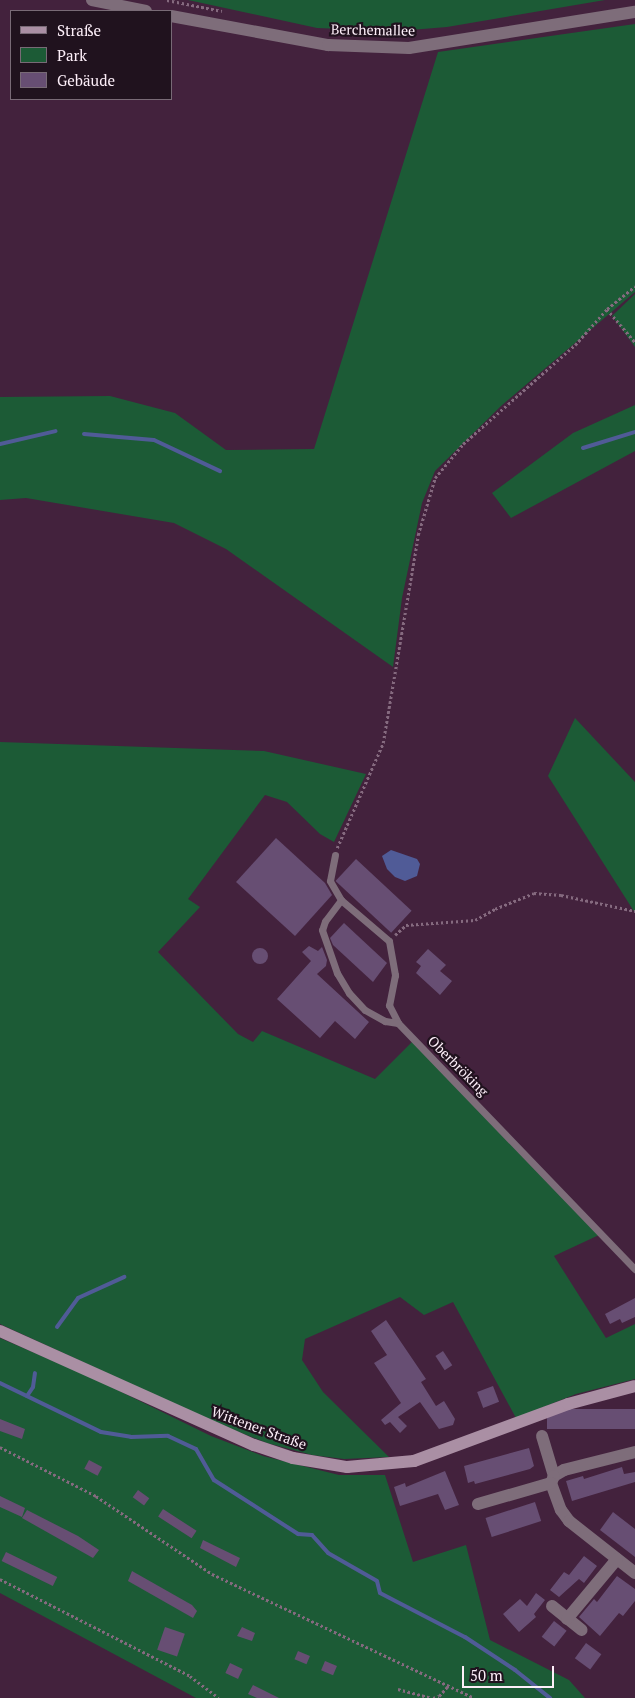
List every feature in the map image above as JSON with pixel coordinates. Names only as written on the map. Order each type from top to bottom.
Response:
[{"type":"main road","name":"Wittener Straße","points":[[0,1331],[254,1445],[293,1458],[347,1467],[414,1461],[568,1404],[635,1386]]},
{"type":"street","points":[[92,0],[141,10]]},
{"type":"street","name":"Berchemallee","points":[[172,16],[328,45],[409,48],[635,12]]},
{"type":"street","points":[[542,1436],[560,1510],[569,1521],[635,1573]]},
{"type":"street","points":[[478,1504],[552,1480],[564,1470],[635,1452]]},
{"type":"street","points":[[567,1619],[617,1559]]},
{"type":"street","points":[[552,1606],[582,1630]]},
{"type":"lane","points":[[335,855],[330,881],[341,900],[389,941]]},
{"type":"lane","points":[[341,900],[325,921],[322,930],[337,973],[349,993],[365,1010],[385,1021],[398,1023]]},
{"type":"lane","name":"Oberbröking","points":[[389,941],[395,975],[389,1005],[398,1023],[635,1269]]},
{"type":"path","points":[[167,0],[224,12]]},
{"type":"path","points":[[335,855],[383,743],[418,535],[435,478],[463,444],[575,345],[607,310],[635,286]]},
{"type":"path","points":[[607,310],[635,342]]},
{"type":"path","points":[[389,941],[406,925],[475,920],[494,909],[534,893],[561,895],[635,911]]},
{"type":"path","points":[[0,1447],[96,1496],[212,1574],[474,1698]]},
{"type":"path","points":[[0,1579],[190,1676],[219,1698]]},
{"type":"path","points":[[398,1689],[432,1698],[439,1696],[449,1685]]},
{"type":"green space","points":[[188,0],[605,0],[447,27],[398,31],[317,28]]},
{"type":"green space","points":[[635,24],[635,292],[501,406],[435,471],[422,503],[402,598],[393,667],[226,549],[174,523],[26,498],[0,500],[0,397],[110,396],[175,413],[226,450],[314,449],[438,52]]},
{"type":"green space","points":[[635,294],[635,347],[612,316]]},
{"type":"green space","points":[[635,405],[635,451],[511,518],[492,493],[573,433]]},
{"type":"green space","points":[[575,718],[635,782],[635,913],[548,776]]},
{"type":"green space","points":[[0,742],[264,751],[366,774],[334,842],[320,834],[287,802],[265,795],[188,899],[200,907],[158,952],[238,1034],[253,1042],[262,1031],[375,1079],[413,1041],[599,1235],[554,1256],[606,1338],[635,1324],[635,1379],[576,1394],[516,1418],[453,1302],[424,1315],[400,1297],[305,1339],[302,1360],[323,1392],[389,1457],[344,1459],[312,1455],[267,1443],[214,1422],[0,1324]]},
{"type":"green space","points":[[0,1338],[97,1380],[211,1436],[263,1456],[339,1475],[385,1475],[413,1562],[466,1545],[490,1640],[569,1680],[585,1698],[196,1698],[0,1593]]},
{"type":"water","points":[[391,850],[417,859],[420,864],[417,876],[405,881],[395,877],[387,869],[382,856]]},
{"type":"building","points":[[276,838],[325,883],[332,895],[295,936],[236,882]]},
{"type":"building","points":[[356,859],[412,911],[391,933],[336,881]]},
{"type":"building","points":[[344,923],[387,963],[373,982],[333,945],[330,938]]},
{"type":"building","points":[[309,946],[318,951],[322,947],[327,960],[326,966],[317,974],[369,1022],[355,1039],[335,1021],[320,1038],[277,999],[311,961],[302,952]]},
{"type":"building","points":[[260,948],[266,950],[268,956],[266,962],[260,964],[254,962],[252,956],[254,950]]},
{"type":"building","points":[[428,949],[446,965],[440,971],[452,981],[440,995],[416,973],[421,966],[416,962]]},
{"type":"building","points":[[635,1298],[635,1317],[622,1323],[620,1319],[610,1324],[605,1314]]},
{"type":"building","points":[[386,1320],[426,1379],[421,1382],[436,1406],[444,1401],[455,1419],[453,1425],[439,1429],[420,1402],[398,1417],[407,1426],[400,1433],[390,1422],[385,1425],[381,1420],[401,1403],[374,1363],[387,1355],[371,1331]]},
{"type":"building","points":[[443,1351],[452,1365],[445,1370],[435,1356]]},
{"type":"building","points":[[493,1386],[499,1402],[483,1408],[477,1392]]},
{"type":"building","points":[[547,1409],[635,1409],[635,1429],[547,1429]]},
{"type":"building","points":[[0,1419],[25,1429],[22,1439],[0,1431]]},
{"type":"building","points":[[529,1448],[534,1466],[530,1469],[475,1484],[474,1481],[468,1483],[464,1466]]},
{"type":"building","points":[[89,1460],[102,1467],[98,1476],[84,1469]]},
{"type":"building","points":[[622,1467],[624,1474],[635,1472],[635,1482],[572,1501],[566,1481],[583,1476],[584,1479]]},
{"type":"building","points":[[445,1471],[459,1505],[445,1510],[438,1494],[400,1506],[394,1487],[405,1483],[406,1487]]},
{"type":"building","points":[[138,1490],[149,1498],[144,1506],[133,1497]]},
{"type":"building","points":[[0,1496],[25,1508],[22,1517],[0,1507]]},
{"type":"building","points":[[535,1502],[541,1521],[492,1537],[486,1518]]},
{"type":"building","points":[[163,1509],[197,1531],[192,1538],[158,1517]]},
{"type":"building","points":[[27,1510],[78,1536],[99,1550],[93,1558],[22,1518]]},
{"type":"building","points":[[613,1512],[635,1529],[635,1557],[600,1530]]},
{"type":"building","points":[[203,1540],[240,1558],[236,1567],[200,1548]]},
{"type":"building","points":[[6,1552],[57,1577],[53,1586],[2,1561]]},
{"type":"building","points":[[584,1556],[597,1566],[584,1583],[579,1579],[559,1597],[550,1590],[564,1572],[569,1575]]},
{"type":"building","points":[[132,1571],[192,1605],[197,1611],[193,1618],[128,1581]]},
{"type":"building","points":[[617,1576],[635,1589],[635,1601],[623,1616],[619,1613],[600,1636],[579,1617],[594,1599],[597,1602]]},
{"type":"building","points":[[536,1593],[545,1600],[534,1614],[536,1617],[519,1632],[503,1614],[520,1599],[527,1606]]},
{"type":"building","points":[[554,1621],[567,1631],[554,1647],[542,1637]]},
{"type":"building","points":[[165,1627],[185,1634],[177,1657],[157,1650]]},
{"type":"building","points":[[242,1627],[255,1633],[252,1641],[237,1636]]},
{"type":"building","points":[[586,1643],[601,1654],[590,1670],[575,1658]]},
{"type":"building","points":[[298,1651],[310,1656],[306,1664],[294,1659]]},
{"type":"building","points":[[325,1661],[337,1666],[333,1675],[321,1670]]},
{"type":"building","points":[[230,1663],[243,1669],[238,1679],[225,1673]]},
{"type":"building","points":[[253,1685],[279,1698],[257,1698],[248,1694]]},
{"type":"waterway","points":[[0,444],[56,431]]},
{"type":"waterway","points":[[583,448],[635,432]]},
{"type":"waterway","points":[[84,434],[154,440],[220,471]]},
{"type":"waterway","points":[[57,1327],[78,1298],[124,1277]]},
{"type":"waterway","points":[[27,1396],[33,1387],[35,1373]]},
{"type":"waterway","points":[[0,1383],[101,1432],[131,1437],[168,1436],[196,1449],[214,1480],[298,1534],[312,1535],[328,1553],[377,1581],[380,1593],[465,1637],[515,1670],[550,1698]]}]
